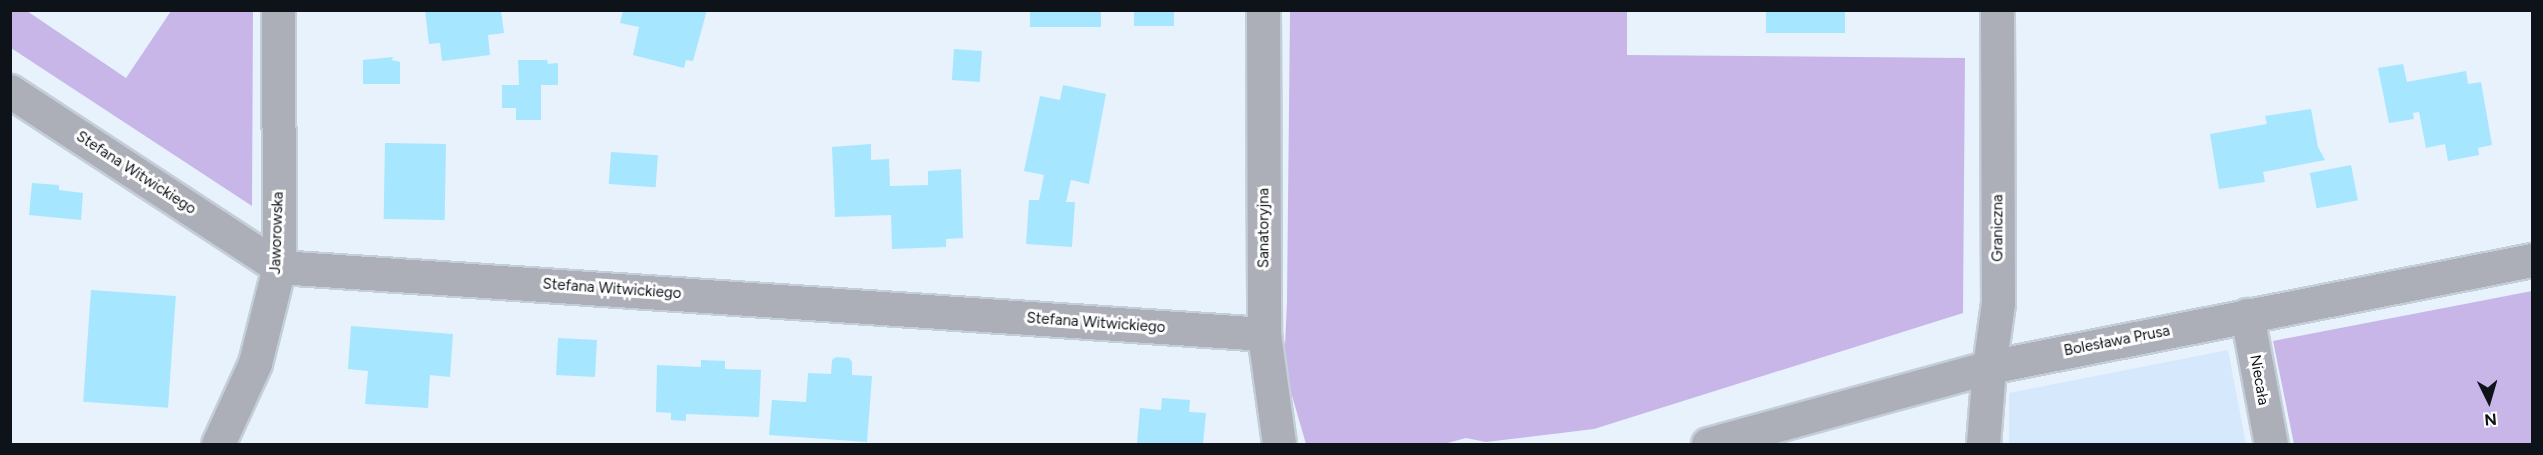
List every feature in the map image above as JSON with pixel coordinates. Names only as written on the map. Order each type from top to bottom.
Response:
[{"type":"street","name":"Jaworowska","points":[[218,444],[255,363],[279,267],[278,10]]},
{"type":"street","name":"Sanatoryjna","points":[[1263,10],[1264,334],[1279,444]]},
{"type":"street","name":"Graniczna","points":[[1983,444],[1989,367],[1998,303],[1997,10]]},
{"type":"street","name":"Stefana Witwickiego","points":[[10,92],[279,267],[1264,334]]},
{"type":"street","name":"Bolesława Prusa","points":[[1708,444],[1989,367],[2532,260]]},
{"type":"street","name":"Niecała","points":[[2247,315],[2271,444]]},
{"type":"shaded area","points":[[10,11],[27,11],[126,78],[171,11],[253,11],[252,206],[11,48]]},
{"type":"shaded area","points":[[1290,11],[1627,11],[1627,55],[1965,58],[1963,313],[1594,429],[1486,442],[1466,438],[1444,444],[1306,444],[1284,368],[1287,302]]},
{"type":"shaded area","points":[[2532,291],[2532,444],[2294,444],[2273,341]]},
{"type":"shaded area","points":[[2228,350],[2246,444],[2009,444],[2009,393]]},
{"type":"building","points":[[425,10],[501,10],[504,33],[488,35],[490,55],[442,61],[440,43],[429,44]]},
{"type":"building","points":[[623,10],[707,10],[693,61],[686,60],[684,68],[633,55],[639,27],[620,23]]},
{"type":"building","points":[[1030,10],[1101,10],[1101,27],[1030,27]]},
{"type":"building","points":[[1134,10],[1174,10],[1174,26],[1134,26]]},
{"type":"building","points":[[1766,10],[1845,10],[1845,33],[1766,33]]},
{"type":"building","points":[[954,49],[982,51],[980,82],[952,80]]},
{"type":"building","points":[[393,57],[392,60],[400,62],[400,84],[363,84],[363,60]]},
{"type":"building","points":[[518,60],[547,60],[548,64],[558,63],[558,85],[541,85],[541,120],[516,120],[516,108],[502,108],[502,85],[519,85]]},
{"type":"building","points":[[2403,64],[2407,82],[2466,71],[2468,84],[2481,82],[2492,145],[2478,148],[2479,155],[2448,161],[2445,144],[2426,148],[2419,112],[2413,113],[2414,119],[2389,123],[2378,68]]},
{"type":"building","points":[[1063,85],[1106,94],[1089,184],[1071,180],[1066,202],[1075,202],[1072,247],[1026,244],[1029,200],[1039,200],[1044,175],[1024,171],[1040,96],[1060,100]]},
{"type":"building","points":[[2311,109],[2318,147],[2325,160],[2263,172],[2265,182],[2219,189],[2210,134],[2267,124],[2265,116]]},
{"type":"building","points":[[385,143],[446,144],[445,220],[384,219]]},
{"type":"building","points":[[871,144],[871,160],[889,159],[890,186],[928,185],[928,171],[961,169],[963,238],[946,239],[946,247],[892,249],[891,215],[835,217],[832,147]]},
{"type":"building","points":[[611,152],[658,155],[656,187],[609,184]]},
{"type":"building","points":[[2351,165],[2358,200],[2317,208],[2310,173]]},
{"type":"building","points":[[32,183],[59,185],[59,190],[83,193],[81,220],[29,215]]},
{"type":"building","points":[[91,290],[176,296],[168,408],[83,402]]},
{"type":"building","points":[[351,326],[453,334],[450,377],[430,375],[428,408],[365,404],[368,371],[348,369]]},
{"type":"building","points":[[558,338],[597,340],[595,377],[556,375]]},
{"type":"building","points":[[836,357],[849,358],[852,362],[852,375],[872,376],[867,442],[769,435],[772,400],[806,402],[808,373],[831,374],[832,360]]},
{"type":"building","points":[[701,360],[725,361],[725,369],[761,370],[759,417],[686,414],[686,421],[671,420],[671,413],[656,412],[657,365],[701,367]]},
{"type":"building","points":[[1162,398],[1190,400],[1189,412],[1206,413],[1203,444],[1137,444],[1140,408],[1161,410]]}]
